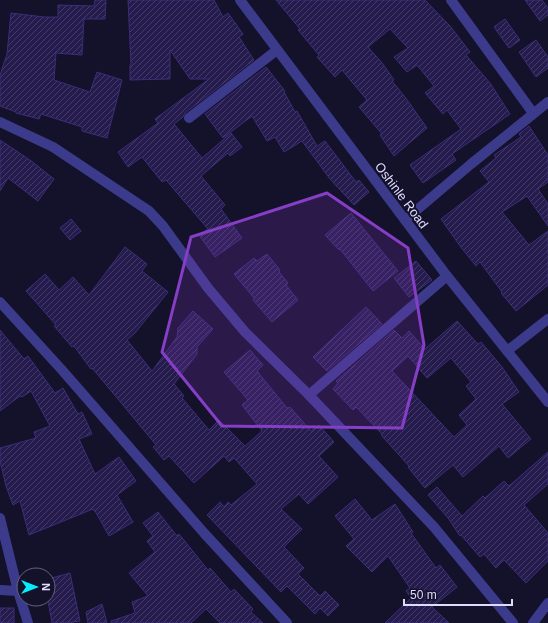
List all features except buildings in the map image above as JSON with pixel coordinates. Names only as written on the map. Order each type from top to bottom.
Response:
[{"type":"street","name":"Oshinle Road","points":[[240,0],[447,276],[548,402]]},
{"type":"street","points":[[451,0],[533,113]]},
{"type":"street","points":[[189,118],[277,50]]},
{"type":"street","points":[[405,220],[548,102]]},
{"type":"street","points":[[0,122],[53,147],[149,211],[163,226],[208,288],[245,332],[309,395],[434,527],[513,623]]},
{"type":"street","points":[[309,395],[447,276]]},
{"type":"street","points":[[0,302],[62,370],[204,533],[287,623]]},
{"type":"street","points":[[507,351],[548,319]]},
{"type":"street","points":[[0,518],[16,583]]},
{"type":"street","points":[[0,590],[16,591]]},
{"type":"street","points":[[533,623],[548,603]]},
{"type":"street","points":[[23,607],[28,623]]},
{"type":"highlighted area","points":[[327,193],[408,248],[424,345],[402,428],[222,426],[162,352],[191,237]]}]
